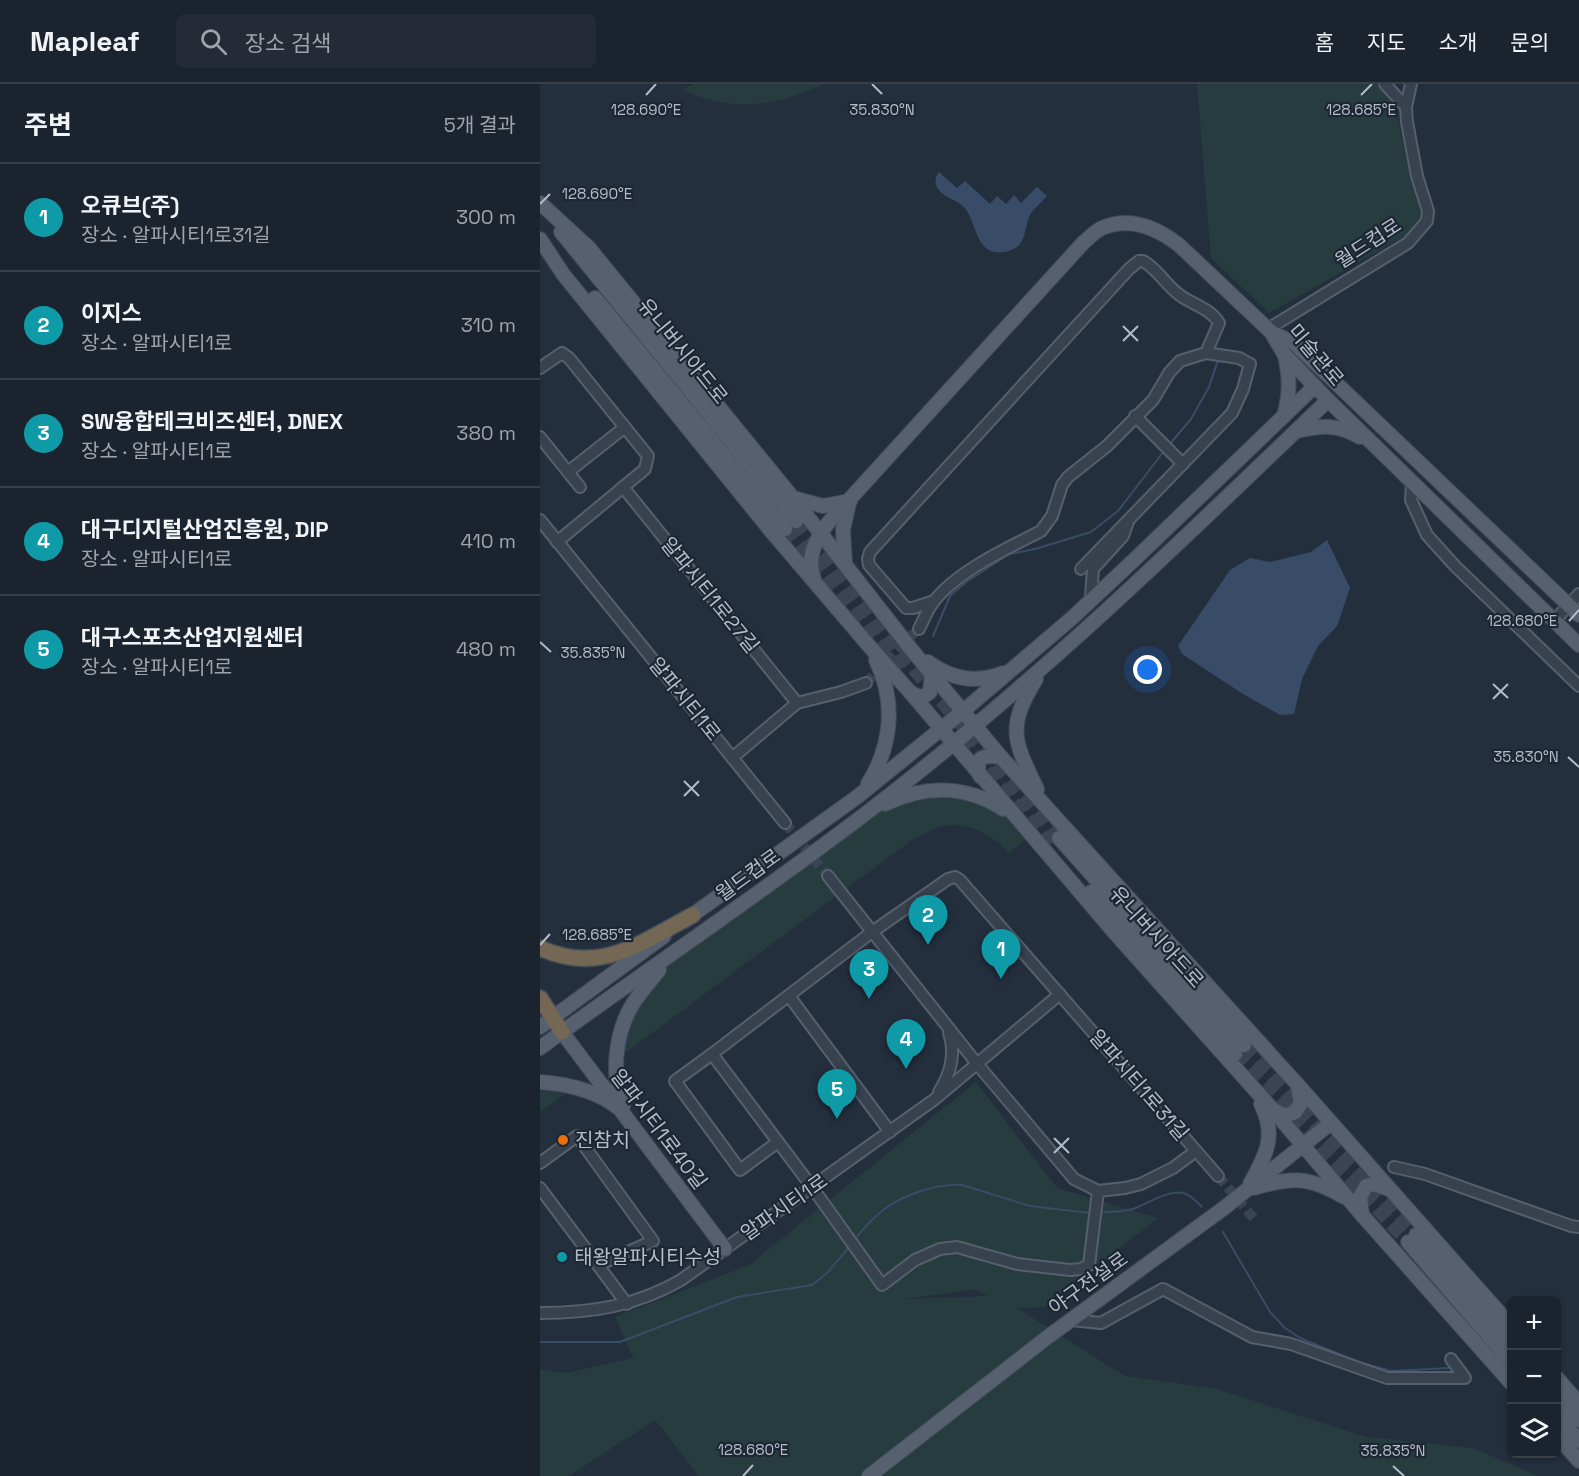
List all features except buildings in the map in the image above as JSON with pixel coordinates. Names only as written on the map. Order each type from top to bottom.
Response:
[{"type":"highway","points":[[540,948],[582,959],[610,957],[693,915]]},
{"type":"highway","points":[[540,998],[562,1032]]},
{"type":"main road","points":[[540,204],[589,248],[793,498],[974,726],[1298,1085],[1507,1321]]},
{"type":"main road","name":"유니버시아드로","points":[[540,204],[790,525],[540,232]]},
{"type":"main road","points":[[816,584],[810,568],[813,548],[820,534],[1083,243],[1101,229],[1119,224],[1132,224],[1149,226],[1164,233],[1179,244],[1269,331]]},
{"type":"main road","points":[[540,239],[563,274],[816,584],[1114,932],[1507,1378]]},
{"type":"main road","name":"미술관로","points":[[1269,331],[1284,354],[1328,400],[1579,645]]},
{"type":"main road","name":"미술관로","points":[[1269,331],[1294,343],[1574,611]]},
{"type":"main road","points":[[1284,354],[1290,378],[1284,419]]},
{"type":"main road","name":"월드컵로","points":[[540,1027],[857,797],[962,712],[1284,419],[1315,386]]},
{"type":"main road","points":[[1043,802],[1023,760],[1016,736],[1016,727],[1024,699],[1041,670],[1328,400]]},
{"type":"main road","points":[[1296,431],[1324,426],[1346,429],[1393,463]]},
{"type":"main road","points":[[793,498],[823,506],[850,501]]},
{"type":"main road","points":[[845,566],[843,530],[850,501]]},
{"type":"main road","points":[[857,797],[881,760],[889,728],[890,702],[887,687],[870,647]]},
{"type":"main road","points":[[911,649],[937,669],[958,678],[983,679],[1013,668]]},
{"type":"main road","name":"월드컵로","points":[[540,1048],[869,811],[1041,670]]},
{"type":"main road","points":[[910,692],[918,697],[924,697],[930,692],[932,674]]},
{"type":"main road","points":[[980,776],[978,767],[981,758],[1001,757]]},
{"type":"main road","points":[[869,811],[908,794],[931,790],[951,790],[966,792],[990,801],[1022,825]]},
{"type":"main road","name":"유니버시아드로","points":[[1055,842],[1239,1049]]},
{"type":"main road","points":[[627,1116],[620,1098],[616,1072],[621,1029],[631,1006],[669,957]]},
{"type":"main road","name":"알파시티1로40길","points":[[562,1032],[725,1249]]},
{"type":"main road","points":[[540,1082],[565,1084],[585,1091],[613,1105],[627,1116]]},
{"type":"main road","points":[[1273,1110],[1285,1116],[1295,1112],[1301,1103],[1298,1085]]},
{"type":"main road","points":[[1246,1191],[1270,1142],[1269,1118],[1254,1090]]},
{"type":"main road","name":"야구전설로","points":[[868,1476],[1071,1320],[1224,1208],[1331,1123]]},
{"type":"main road","points":[[1246,1191],[1282,1180],[1305,1180],[1333,1190],[1353,1203]]},
{"type":"main road","points":[[1362,1215],[1360,1197],[1366,1186],[1374,1184],[1389,1189]]},
{"type":"main road","points":[[1507,1338],[1412,1239],[1507,1357]]},
{"type":"main road","points":[[1561,1383],[1579,1403]]},
{"type":"main road","points":[[1561,1399],[1579,1420]]},
{"type":"main road","points":[[1561,1420],[1579,1441]]},
{"type":"main road","points":[[1561,1441],[1579,1461]]},
{"type":"street","points":[[1385,84],[1406,107]]},
{"type":"street","name":"월드컵로","points":[[1269,331],[1408,243],[1427,221],[1428,211],[1417,176],[1406,107],[1411,84]]},
{"type":"street","points":[[934,601],[906,608],[869,565],[870,552],[1134,264],[1143,261],[1147,263],[1179,296],[1196,303],[1216,318],[1219,323],[1206,353]]},
{"type":"street","points":[[540,368],[562,353],[569,358],[648,456],[645,468],[557,542]]},
{"type":"street","points":[[919,628],[934,601],[958,579],[988,559],[1041,531],[1052,516],[1062,484],[1101,451],[1153,400],[1169,373],[1180,361],[1206,353],[1239,358],[1250,364],[1243,389],[1232,413],[1081,569]]},
{"type":"street","points":[[1135,417],[1183,464]]},
{"type":"street","points":[[568,472],[625,427]]},
{"type":"street","points":[[540,437],[580,487]]},
{"type":"street","points":[[1412,482],[1411,500],[1427,535],[1455,566],[1579,686]]},
{"type":"street","name":"알파시티1로27길","points":[[623,487],[797,703]]},
{"type":"street","name":"알파시티1로","points":[[540,520],[785,823]]},
{"type":"street","points":[[1095,592],[1093,569],[1123,536],[1128,520]]},
{"type":"street","points":[[1554,621],[1574,611],[1579,594]]},
{"type":"street","points":[[732,758],[797,703],[841,692],[866,682]]},
{"type":"street","points":[[828,876],[947,1027],[1074,1179],[1098,1191],[1125,1188],[1141,1184],[1173,1168],[1196,1151]]},
{"type":"street","name":"알파시티1로31길","points":[[872,932],[948,879],[955,877],[960,880],[1218,1176]]},
{"type":"street","points":[[778,1142],[740,1170],[675,1081],[872,932]]},
{"type":"street","points":[[978,1065],[1060,994]]},
{"type":"street","points":[[789,996],[890,1132]]},
{"type":"street","points":[[935,1099],[946,1081],[953,1056],[953,1045],[947,1027]]},
{"type":"street","points":[[711,1054],[812,1187],[882,1285],[915,1260],[940,1249],[957,1247],[1017,1264],[1070,1270],[1081,1269],[1089,1265],[1098,1191]]},
{"type":"street","name":"알파시티1로","points":[[540,1313],[586,1311],[627,1304],[657,1294],[674,1285],[890,1132],[978,1065]]},
{"type":"street","points":[[540,1163],[577,1136],[652,1241],[598,1265]]},
{"type":"street","points":[[1394,1167],[1425,1174],[1579,1227]]},
{"type":"street","points":[[540,1188],[627,1304]]},
{"type":"street","points":[[1071,1320],[1101,1323],[1163,1289],[1252,1336],[1291,1344],[1387,1378],[1465,1378],[1451,1359]]},
{"type":"green space","points":[[693,84],[823,84],[771,102],[736,104],[719,102],[683,90]]},
{"type":"green space","points":[[1197,84],[1379,84],[1397,114],[1408,165],[1421,203],[1421,219],[1409,234],[1269,313],[1211,258]]},
{"type":"green space","points":[[908,794],[990,801],[1031,835],[1009,853],[995,840],[970,828],[951,825],[930,830],[912,840],[617,1059],[619,1039],[662,966],[869,811]]},
{"type":"green space","points":[[540,1082],[574,1087],[540,1112]]},
{"type":"green space","points":[[976,1082],[1057,1188],[1158,1218],[1045,1307],[1017,1308],[1125,1376],[1217,1389],[1366,1437],[1473,1448],[1538,1476],[699,1476],[655,1420],[569,1476],[540,1476],[540,1369],[566,1373],[633,1358],[615,1317],[749,1265]],"holes":[[[975,1289],[988,1296],[905,1299]]]},
{"type":"water","points":[[939,172],[957,188],[965,181],[990,204],[997,196],[1006,204],[1014,195],[1021,203],[1037,187],[1047,196],[1030,214],[1023,239],[1017,247],[1004,252],[994,252],[982,244],[964,207],[938,189],[935,180]]},
{"type":"water","points":[[1327,540],[1350,588],[1337,626],[1318,646],[1302,679],[1294,714],[1280,715],[1182,654],[1178,646],[1230,570],[1250,558],[1270,562],[1311,552]]},
{"type":"waterway","points":[[1169,445],[1191,419],[1209,387],[1218,360]]},
{"type":"waterway","points":[[933,636],[950,596],[965,583],[1009,554],[1035,549],[1091,532],[1118,511],[1164,451]]},
{"type":"waterway","points":[[855,1239],[875,1217],[890,1205],[920,1191],[942,1186],[962,1185],[1030,1206],[1090,1213]]},
{"type":"waterway","points":[[1104,1212],[1129,1210],[1164,1195],[1177,1193],[1189,1195],[1202,1207]]},
{"type":"waterway","points":[[1223,1232],[1270,1312],[1285,1328],[1300,1338],[1359,1362],[1391,1371],[1450,1368]]},
{"type":"waterway","points":[[540,1342],[620,1342],[737,1297],[812,1285],[827,1273],[850,1246]]},
{"type":"tunnel","points":[[796,521],[896,648],[1059,838]]},
{"type":"tunnel","points":[[785,529],[901,672]]},
{"type":"tunnel","points":[[866,683],[919,629]]},
{"type":"tunnel","points":[[959,739],[1050,845]]},
{"type":"tunnel","points":[[785,823],[828,876]]},
{"type":"tunnel","points":[[1244,1045],[1416,1235]]},
{"type":"tunnel","points":[[1235,1054],[1408,1242]]},
{"type":"tunnel","points":[[1218,1176],[1256,1221]]},
{"type":"place","name":"이지스","points":[[928,945]]},
{"type":"place","name":"오큐브(주)","points":[[1001,979]]},
{"type":"place","name":"SW융합테크비즈센터, DNEX","points":[[869,999]]},
{"type":"place","name":"대구디지털산업진흥원, DIP","points":[[906,1069]]},
{"type":"place","name":"대구스포츠산업지원센터","points":[[837,1119]]},
{"type":"place","name":"진참치","points":[[563,1140]]},
{"type":"place","name":"태왕알파시티수성","points":[[562,1257]]}]
